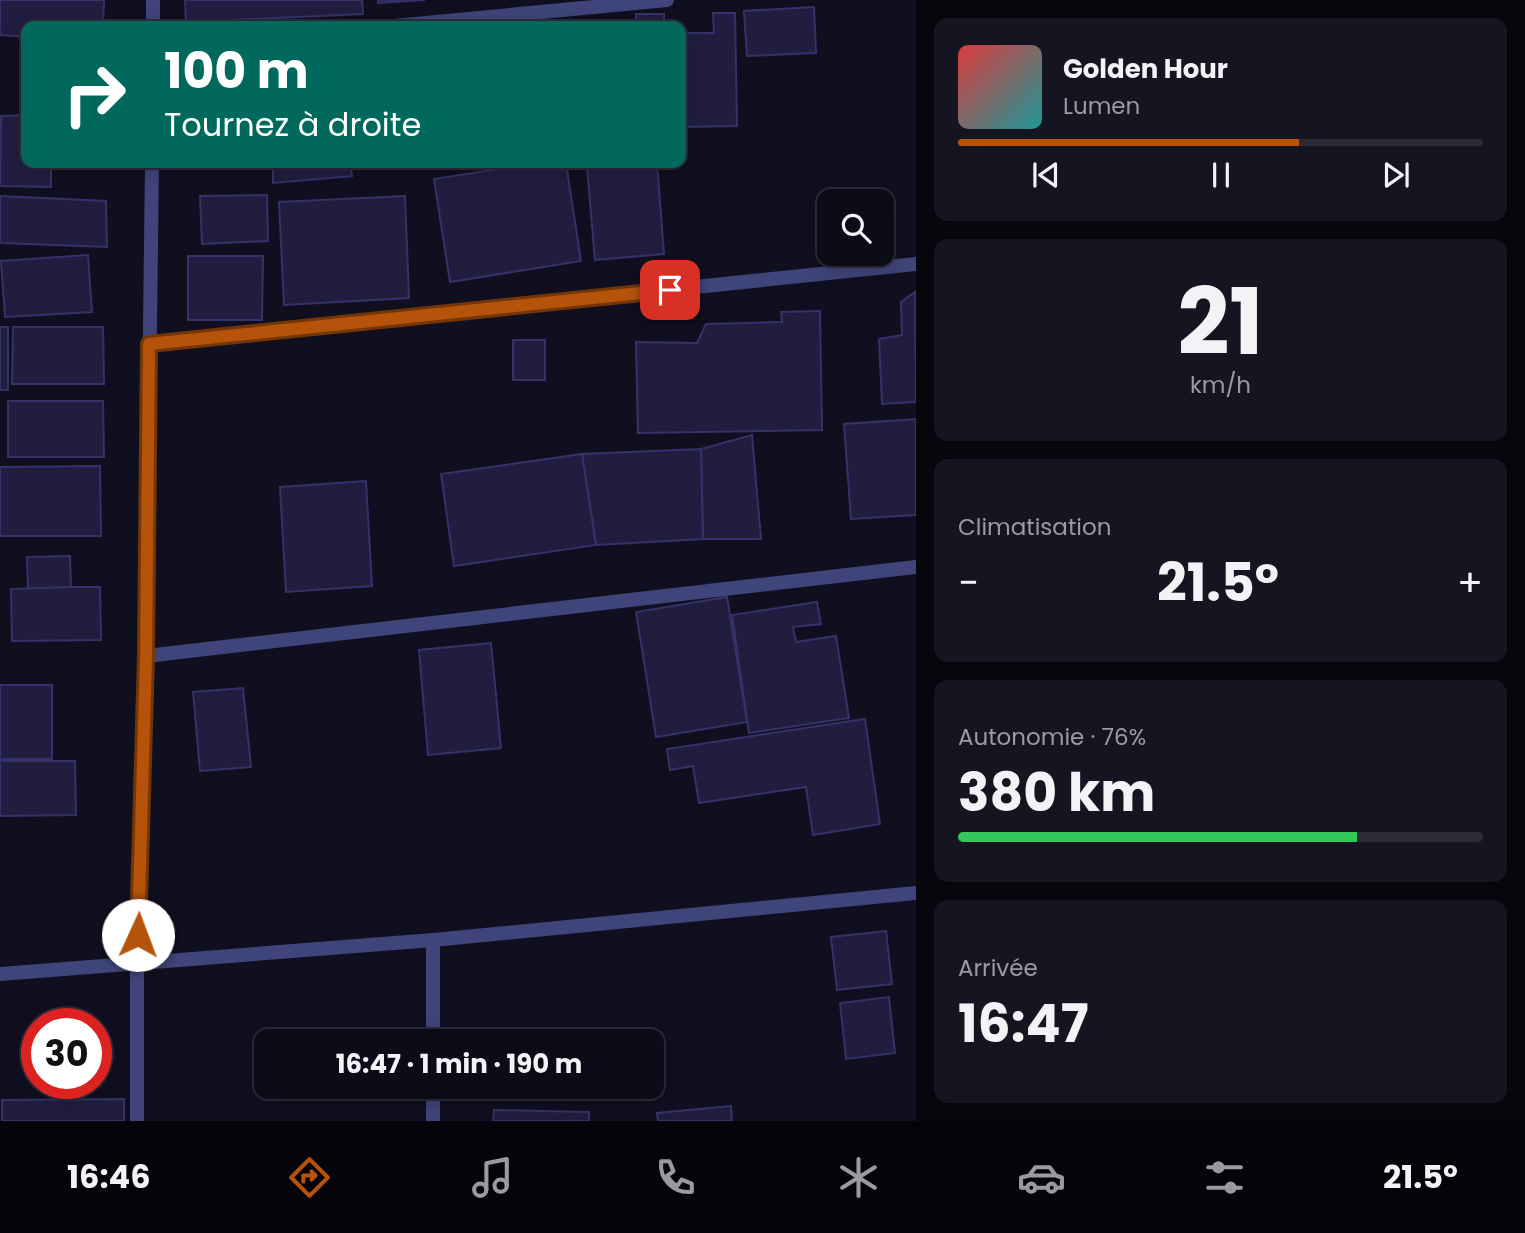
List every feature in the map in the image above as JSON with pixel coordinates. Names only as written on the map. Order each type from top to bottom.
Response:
[{"type":"street","points":[[153,0],[153,21]]},
{"type":"street","points":[[446,21],[667,0]]},
{"type":"street","points":[[137,1121],[137,963],[146,656],[152,168]]},
{"type":"street","points":[[149,344],[916,264]]},
{"type":"street","points":[[146,656],[916,567]]},
{"type":"street","points":[[0,974],[433,940],[916,893]]},
{"type":"street","points":[[433,940],[433,1029]]},
{"type":"street","points":[[433,1099],[433,1121]]},
{"type":"building","points":[[0,0],[104,0],[103,21],[21,21],[21,37],[0,35]]},
{"type":"building","points":[[185,0],[362,0],[363,14],[186,21]]},
{"type":"building","points":[[378,0],[425,0],[378,3]]},
{"type":"building","points":[[814,7],[816,53],[747,56],[744,11]]},
{"type":"building","points":[[713,13],[735,13],[737,126],[686,127],[686,33],[714,33]]},
{"type":"building","points":[[636,14],[664,14],[664,21],[637,21]]},
{"type":"building","points":[[21,115],[21,168],[51,168],[51,187],[0,186],[1,116]]},
{"type":"building","points":[[273,168],[351,168],[352,176],[273,183]]},
{"type":"building","points":[[505,168],[567,168],[581,261],[450,282],[434,179]]},
{"type":"building","points":[[587,168],[657,168],[664,254],[595,260]]},
{"type":"building","points":[[267,195],[268,241],[202,244],[200,196]]},
{"type":"building","points":[[0,196],[106,201],[107,247],[0,243]]},
{"type":"building","points":[[405,196],[409,298],[284,305],[279,202]]},
{"type":"building","points":[[88,255],[92,312],[5,317],[1,261]]},
{"type":"building","points":[[188,256],[263,256],[262,320],[188,320]]},
{"type":"building","points":[[915,292],[916,402],[882,404],[879,339],[902,335],[901,302]]},
{"type":"building","points":[[820,311],[822,430],[638,433],[636,342],[697,343],[706,324],[782,322],[781,312]]},
{"type":"building","points":[[0,327],[8,327],[8,390],[0,390]]},
{"type":"building","points":[[13,327],[103,327],[104,384],[12,384]]},
{"type":"building","points":[[513,340],[545,340],[545,380],[513,380]]},
{"type":"building","points":[[8,401],[103,401],[104,457],[8,457]]},
{"type":"building","points":[[916,419],[916,515],[851,519],[844,424]]},
{"type":"building","points":[[752,435],[761,539],[703,539],[701,449]]},
{"type":"building","points":[[701,449],[703,539],[596,545],[582,454]]},
{"type":"building","points":[[582,454],[596,545],[454,566],[441,474]]},
{"type":"building","points":[[100,466],[101,536],[0,536],[0,467]]},
{"type":"building","points":[[366,481],[372,586],[286,592],[280,487]]},
{"type":"building","points":[[70,556],[71,587],[28,589],[27,557]]},
{"type":"building","points":[[100,587],[101,640],[12,641],[11,589]]},
{"type":"building","points":[[727,597],[747,722],[656,737],[636,612]]},
{"type":"building","points":[[817,602],[821,624],[793,627],[796,642],[836,636],[849,718],[749,733],[732,615]]},
{"type":"building","points":[[491,643],[501,748],[428,755],[419,650]]},
{"type":"building","points":[[0,685],[52,685],[52,759],[0,759]]},
{"type":"building","points":[[243,688],[251,767],[200,771],[193,692]]},
{"type":"building","points":[[865,719],[880,824],[813,835],[806,787],[699,803],[693,766],[670,770],[667,749]]},
{"type":"building","points":[[0,761],[75,761],[76,815],[0,816]]},
{"type":"building","points":[[886,931],[892,984],[837,990],[831,937]]},
{"type":"building","points":[[889,997],[895,1053],[846,1059],[840,1003]]},
{"type":"building","points":[[124,1099],[124,1121],[2,1121],[2,1100]]},
{"type":"building","points":[[731,1106],[732,1121],[658,1121],[657,1113]]},
{"type":"building","points":[[494,1110],[589,1112],[589,1121],[493,1121]]},
{"type":"route","points":[[138,935],[146,656],[149,344],[670,290]]}]
